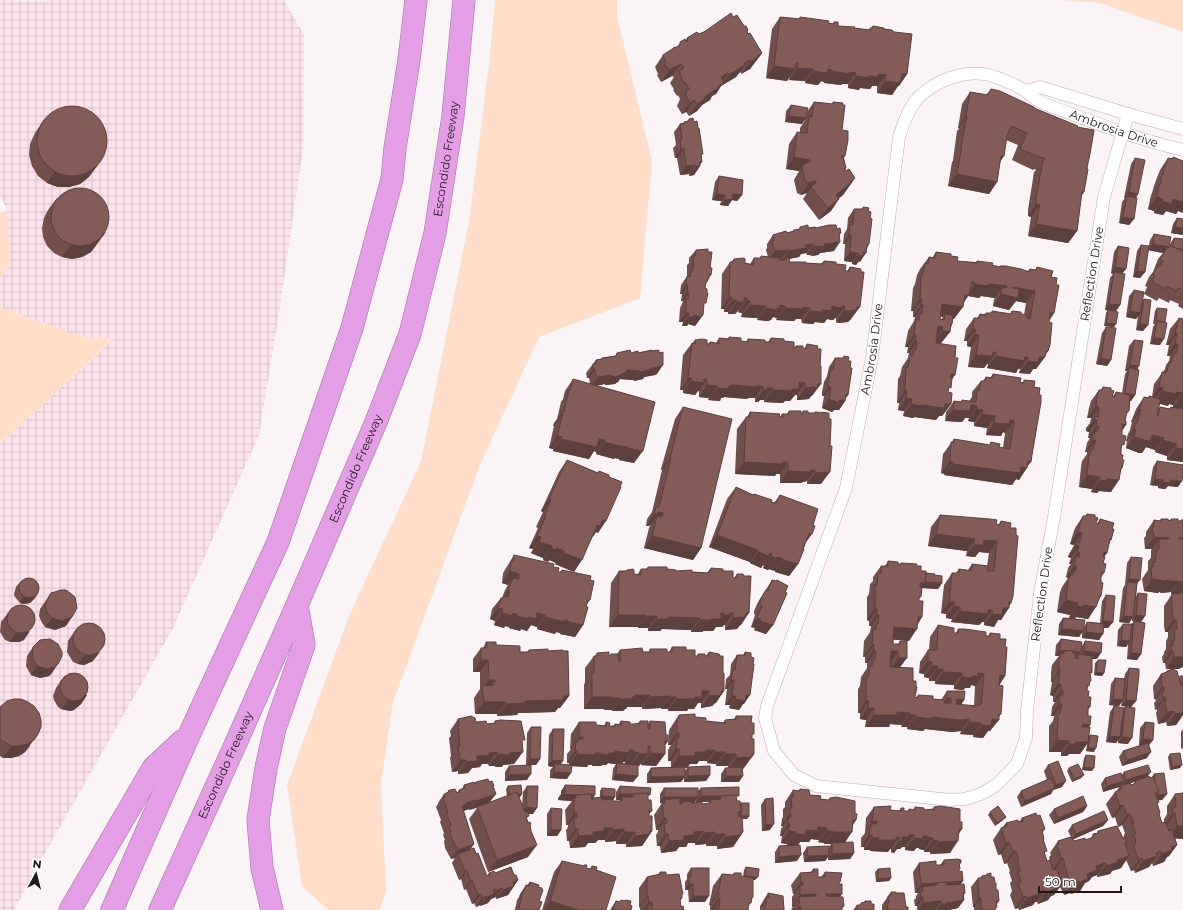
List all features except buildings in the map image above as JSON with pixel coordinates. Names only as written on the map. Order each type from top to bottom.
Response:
[{"type":"highway","points":[[112,910],[189,735],[278,542],[352,328],[392,179],[416,0]]},
{"type":"highway","name":"Escondido Freeway","points":[[160,910],[298,605],[376,422],[410,334],[437,218],[453,116],[464,0]]},
{"type":"highway","points":[[272,910],[262,868],[258,820],[266,768],[275,728],[304,645],[298,605]]},
{"type":"highway","points":[[70,910],[153,768],[189,735]]},
{"type":"street","name":"Ambrosia Drive","points":[[767,706],[846,488],[872,358],[900,137],[904,122],[916,100],[930,88],[949,78],[969,74],[989,75],[1026,91],[1037,101],[1122,132],[1183,150]]},
{"type":"street","name":"Ambrosia Drive","points":[[1026,91],[1040,87],[1183,129]]},
{"type":"street","name":"Reflection Drive","points":[[767,706],[765,718],[774,751],[794,775],[816,786],[951,800],[965,799],[981,794],[995,786],[1017,764],[1026,738],[1027,711],[1040,593],[1054,517],[1104,197],[1128,114]]},
{"type":"shaded area","points":[[0,0],[284,0],[304,35],[303,148],[279,313],[259,435],[173,628],[14,910],[0,910],[0,444],[114,339],[79,336],[0,307],[0,279],[10,265],[7,210],[0,195]]},
{"type":"shaded area","points":[[495,0],[617,0],[617,16],[652,161],[640,298],[539,337],[479,467],[393,702],[381,783],[386,892],[379,910],[328,910],[302,886],[287,785],[349,616],[421,461],[469,221],[489,64]]},
{"type":"shaded area","points":[[1063,0],[1183,0],[1183,32],[1100,3]]},
{"type":"shaded area","points":[[7,210],[10,265],[0,279],[0,213]]},
{"type":"shaded area","points":[[0,307],[79,336],[114,339],[0,444]]}]
